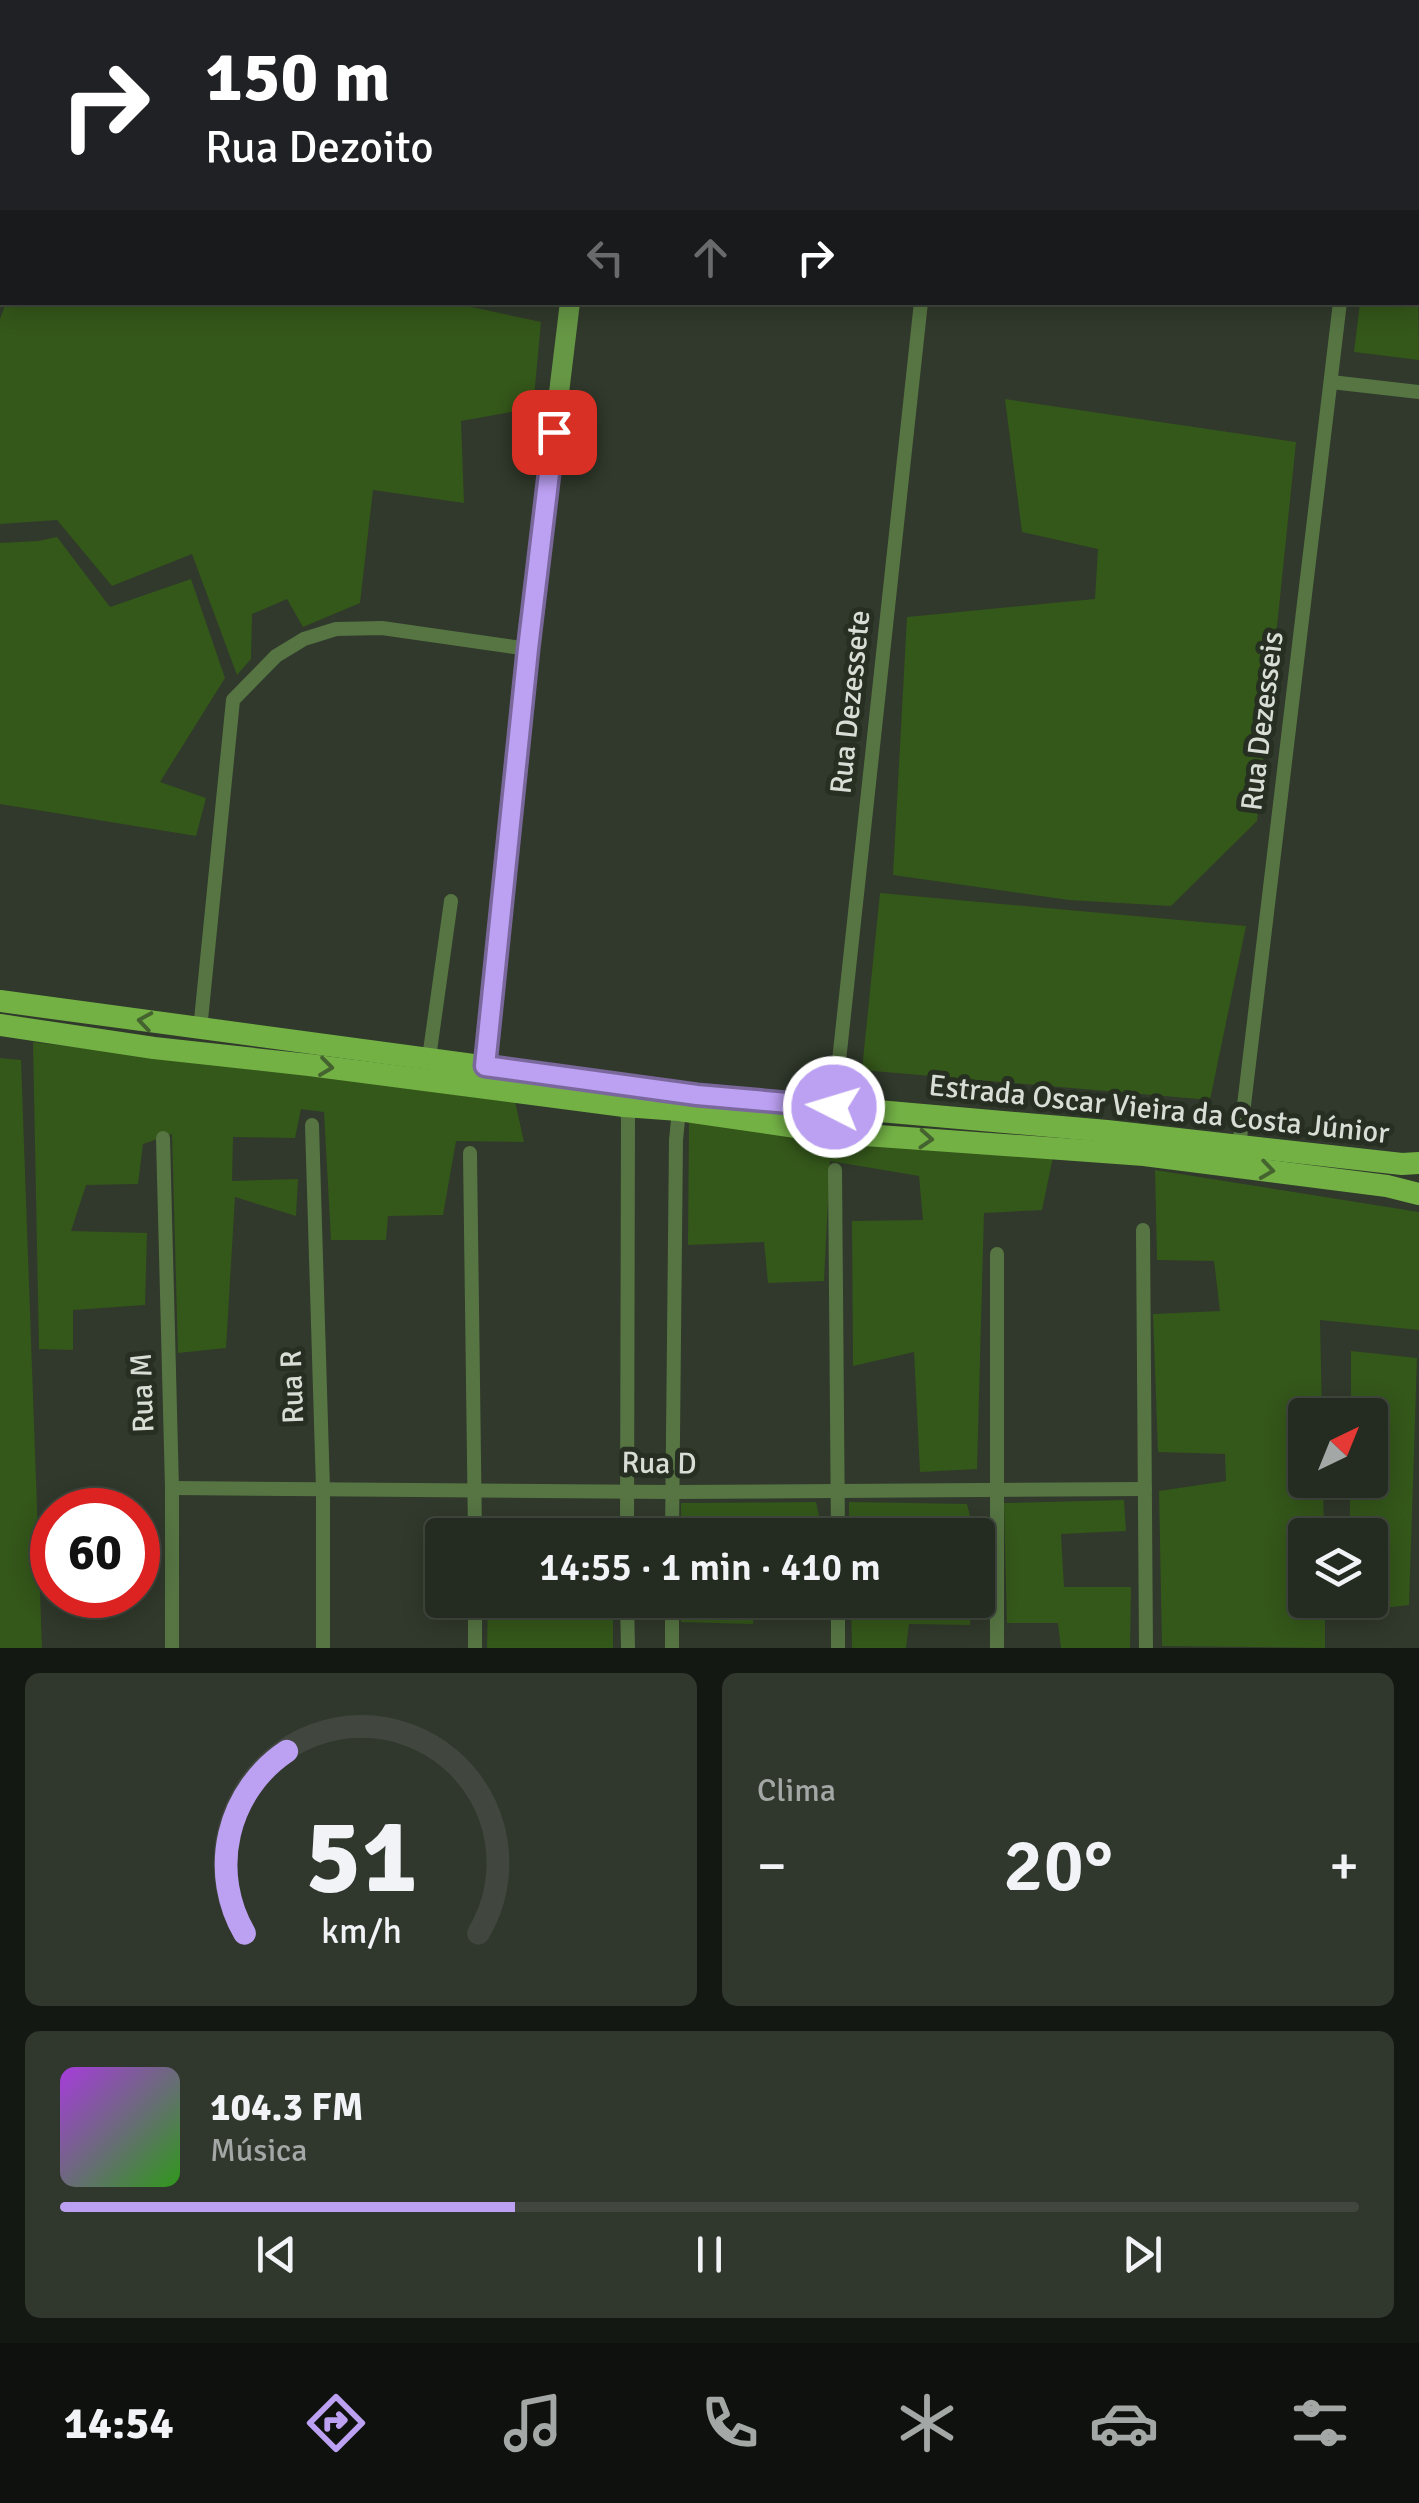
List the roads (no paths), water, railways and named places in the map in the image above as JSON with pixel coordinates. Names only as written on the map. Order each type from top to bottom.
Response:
[{"type":"main road","points":[[485,1066],[528,649],[570,305]]},
{"type":"main road","name":"Estrada Oscar Vieira da Costa Júnior","points":[[0,1001],[697,1095],[1419,1163]]},
{"type":"main road","name":"Estrada Oscar Vieira da Costa Júnior","points":[[0,1026],[837,1133],[1203,1161],[1387,1186],[1419,1194]]},
{"type":"street","name":"Rua Dezessete","points":[[834,1107],[921,305]]},
{"type":"street","name":"Rua Dezesseis","points":[[1239,1146],[1340,305]]},
{"type":"street","points":[[1331,382],[1419,392]]},
{"type":"street","points":[[200,1030],[234,700],[252,679],[276,656],[304,640],[336,629],[382,628],[528,649]]},
{"type":"street","points":[[429,1058],[451,901]]},
{"type":"street","points":[[624,1106],[628,1117],[627,1518]]},
{"type":"street","points":[[672,1518],[679,1110]]},
{"type":"street","name":"Rua R","points":[[312,1125],[324,1488],[323,1648]]},
{"type":"street","name":"Rua M","points":[[162,1138],[172,1488],[172,1648]]},
{"type":"street","points":[[470,1152],[475,1518]]},
{"type":"street","points":[[836,1170],[838,1518]]},
{"type":"street","points":[[1143,1230],[1146,1648]]},
{"type":"street","points":[[997,1254],[997,1648]]},
{"type":"street","name":"Rua D","points":[[172,1488],[672,1492],[1145,1489]]},
{"type":"street","points":[[475,1618],[475,1648]]},
{"type":"street","points":[[628,1618],[628,1648]]},
{"type":"street","points":[[672,1618],[672,1648]]},
{"type":"street","points":[[838,1618],[838,1648]]}]
